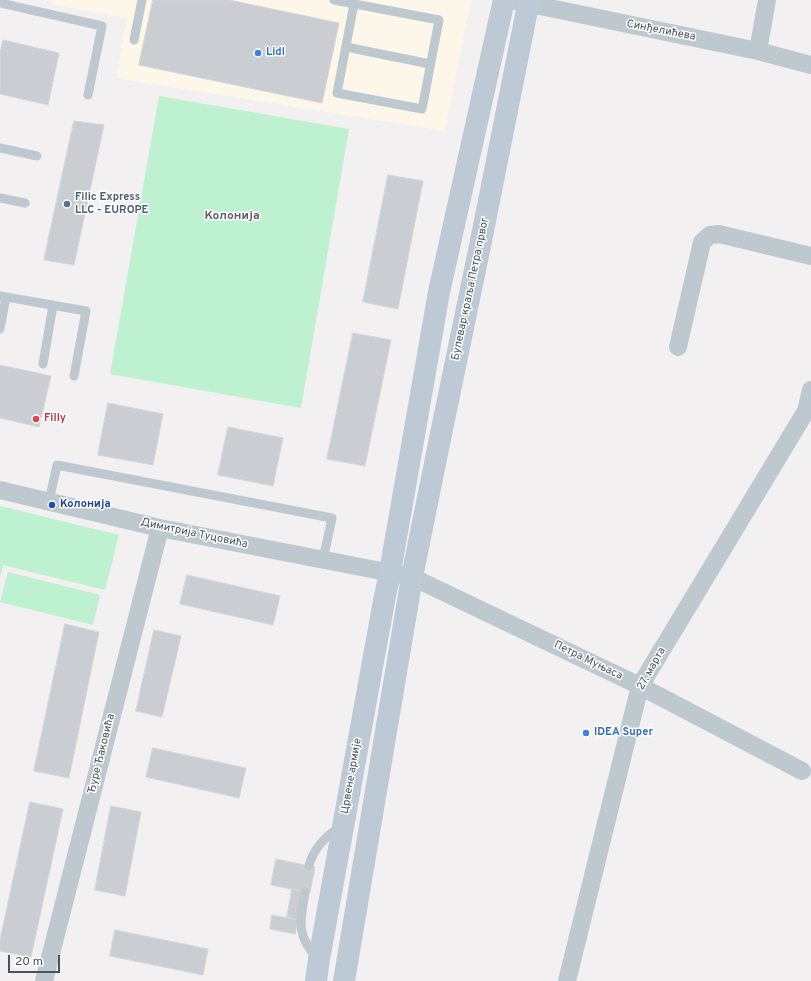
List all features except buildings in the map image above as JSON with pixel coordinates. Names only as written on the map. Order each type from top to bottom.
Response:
[{"type":"main road","points":[[390,572],[439,292],[504,0]]},
{"type":"main road","name":"Булевар краља Петра првог","points":[[412,577],[480,249],[523,1]]},
{"type":"main road","name":"Црвене армије","points":[[316,981],[343,825],[390,572]]},
{"type":"main road","points":[[344,981],[412,577]]},
{"type":"street","points":[[758,51],[766,0]]},
{"type":"street","name":"Синђелићева","points":[[523,1],[758,51],[811,65]]},
{"type":"street","points":[[678,347],[702,242],[710,235],[719,234],[811,256]]},
{"type":"street","name":"27. марта","points":[[567,981],[640,686],[808,411],[811,390]]},
{"type":"street","name":"Димитрија Туцовића","points":[[0,490],[160,528],[390,572]]},
{"type":"street","name":"Ђуре Ђаковића","points":[[44,981],[160,528]]},
{"type":"street","name":"Петра Муњаса","points":[[390,572],[412,577],[640,686],[802,771]]},
{"type":"lane","points":[[134,40],[142,0]]},
{"type":"lane","points":[[334,0],[354,2],[439,20],[422,109],[337,93],[354,2]]},
{"type":"lane","points":[[0,3],[102,26],[88,95]]},
{"type":"lane","points":[[346,47],[430,64]]},
{"type":"lane","points":[[0,148],[37,156]]},
{"type":"lane","points":[[0,198],[25,204]]},
{"type":"lane","points":[[0,329],[3,296],[86,311],[74,376]]},
{"type":"lane","points":[[43,364],[53,305]]},
{"type":"lane","points":[[49,501],[57,465],[332,518],[323,560]]},
{"type":"lane","points":[[308,866],[313,855],[324,840],[343,825]]},
{"type":"lane","points":[[305,892],[300,920],[301,928],[305,942],[311,952],[319,960]]},
{"type":"shaded area","points":[[52,0],[471,0],[445,131],[116,78],[127,18],[51,4]]},
{"type":"green space","points":[[159,96],[349,129],[301,408],[110,374]]},
{"type":"green space","points":[[0,506],[119,535],[105,590],[3,565],[0,578]]},
{"type":"green space","points":[[8,572],[100,595],[93,625],[0,602]]},
{"type":"place","name":"Lidl","points":[[258,53]]},
{"type":"place","name":"Filic Express LLC - EUROPE","points":[[67,204]]},
{"type":"place","name":"Filly","points":[[36,419]]},
{"type":"place","name":"Колонија","points":[[52,505]]},
{"type":"place","name":"IDEA Super","points":[[586,733]]},
{"type":"district","name":"Колонија","points":[[232,217]]}]
